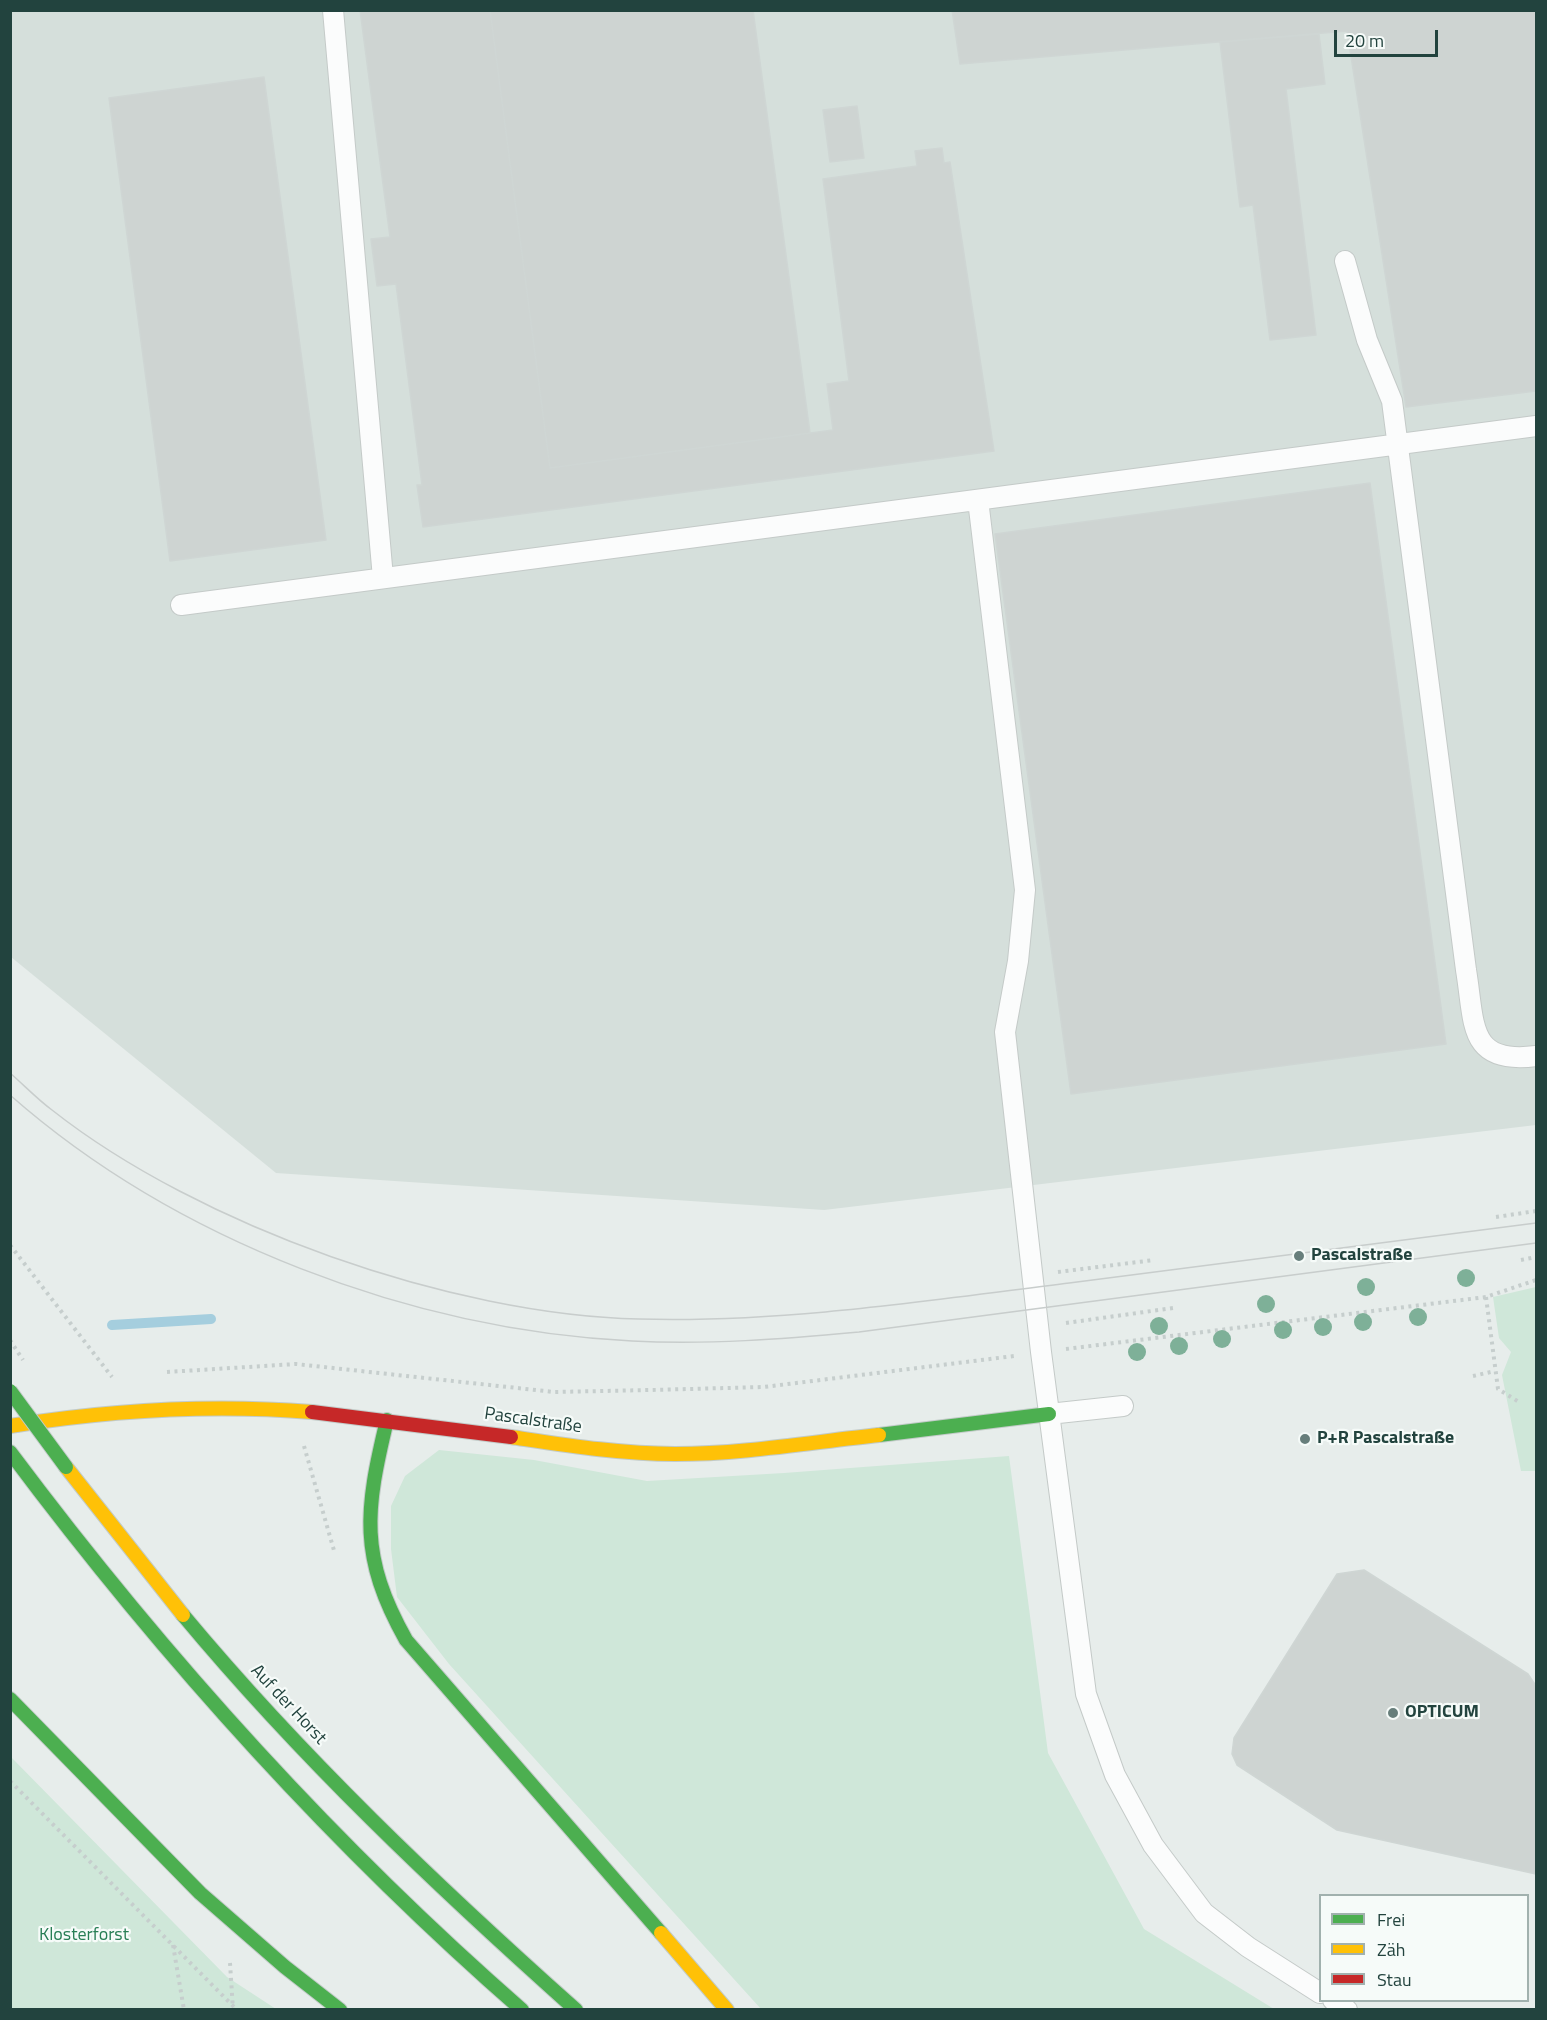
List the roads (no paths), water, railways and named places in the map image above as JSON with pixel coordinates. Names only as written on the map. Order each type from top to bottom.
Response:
[{"type":"street","name":"Auf der Horst","points":[[10,1391],[162,1591],[248,1690],[393,1842],[576,2010]]},
{"type":"street","name":"Pascalstraße","points":[[10,1426],[71,1415],[183,1409],[295,1410],[462,1429],[554,1444],[655,1453],[732,1451],[1049,1414]]},
{"type":"street","points":[[387,1420],[373,1477],[368,1530],[374,1577],[386,1608],[406,1640],[727,2010]]},
{"type":"street","points":[[10,1452],[129,1606],[220,1711],[373,1872],[522,2010]]},
{"type":"street","points":[[10,1699],[200,1893],[285,1967],[340,2010]]},
{"type":"lane","points":[[333,10],[383,578]]},
{"type":"lane","points":[[1345,261],[1367,340],[1390,394],[1399,444],[1466,970],[1478,1039],[1492,1054],[1517,1059],[1536,1056]]},
{"type":"lane","points":[[181,605],[1536,426]]},
{"type":"lane","points":[[978,500],[1025,890],[1018,961],[1005,1032],[1041,1352],[1086,1694],[1115,1775],[1153,1845],[1204,1913],[1248,1947],[1319,1992]]},
{"type":"lane","points":[[1049,1414],[1123,1406]]},
{"type":"lane","points":[[1334,2002],[1347,2010]]},
{"type":"waterway","points":[[112,1325],[211,1319]]},
{"type":"tram line","points":[[10,1073],[46,1106],[112,1152],[179,1191],[253,1226],[330,1256],[410,1282],[489,1301],[566,1314],[639,1319],[694,1319],[858,1309],[1536,1223]]},
{"type":"tram line","points":[[10,1095],[75,1147],[146,1193],[222,1234],[301,1269],[382,1297],[465,1318],[549,1333],[632,1341],[717,1342],[859,1332],[1536,1243]]},
{"type":"place","name":"Pascalstraße","points":[[1299,1256]]},
{"type":"place","name":"P+R Pascalstraße","points":[[1305,1439]]},
{"type":"place","name":"OPTICUM","points":[[1393,1713]]},
{"type":"park label","name":"Klosterforst","points":[[84,1936]]}]
